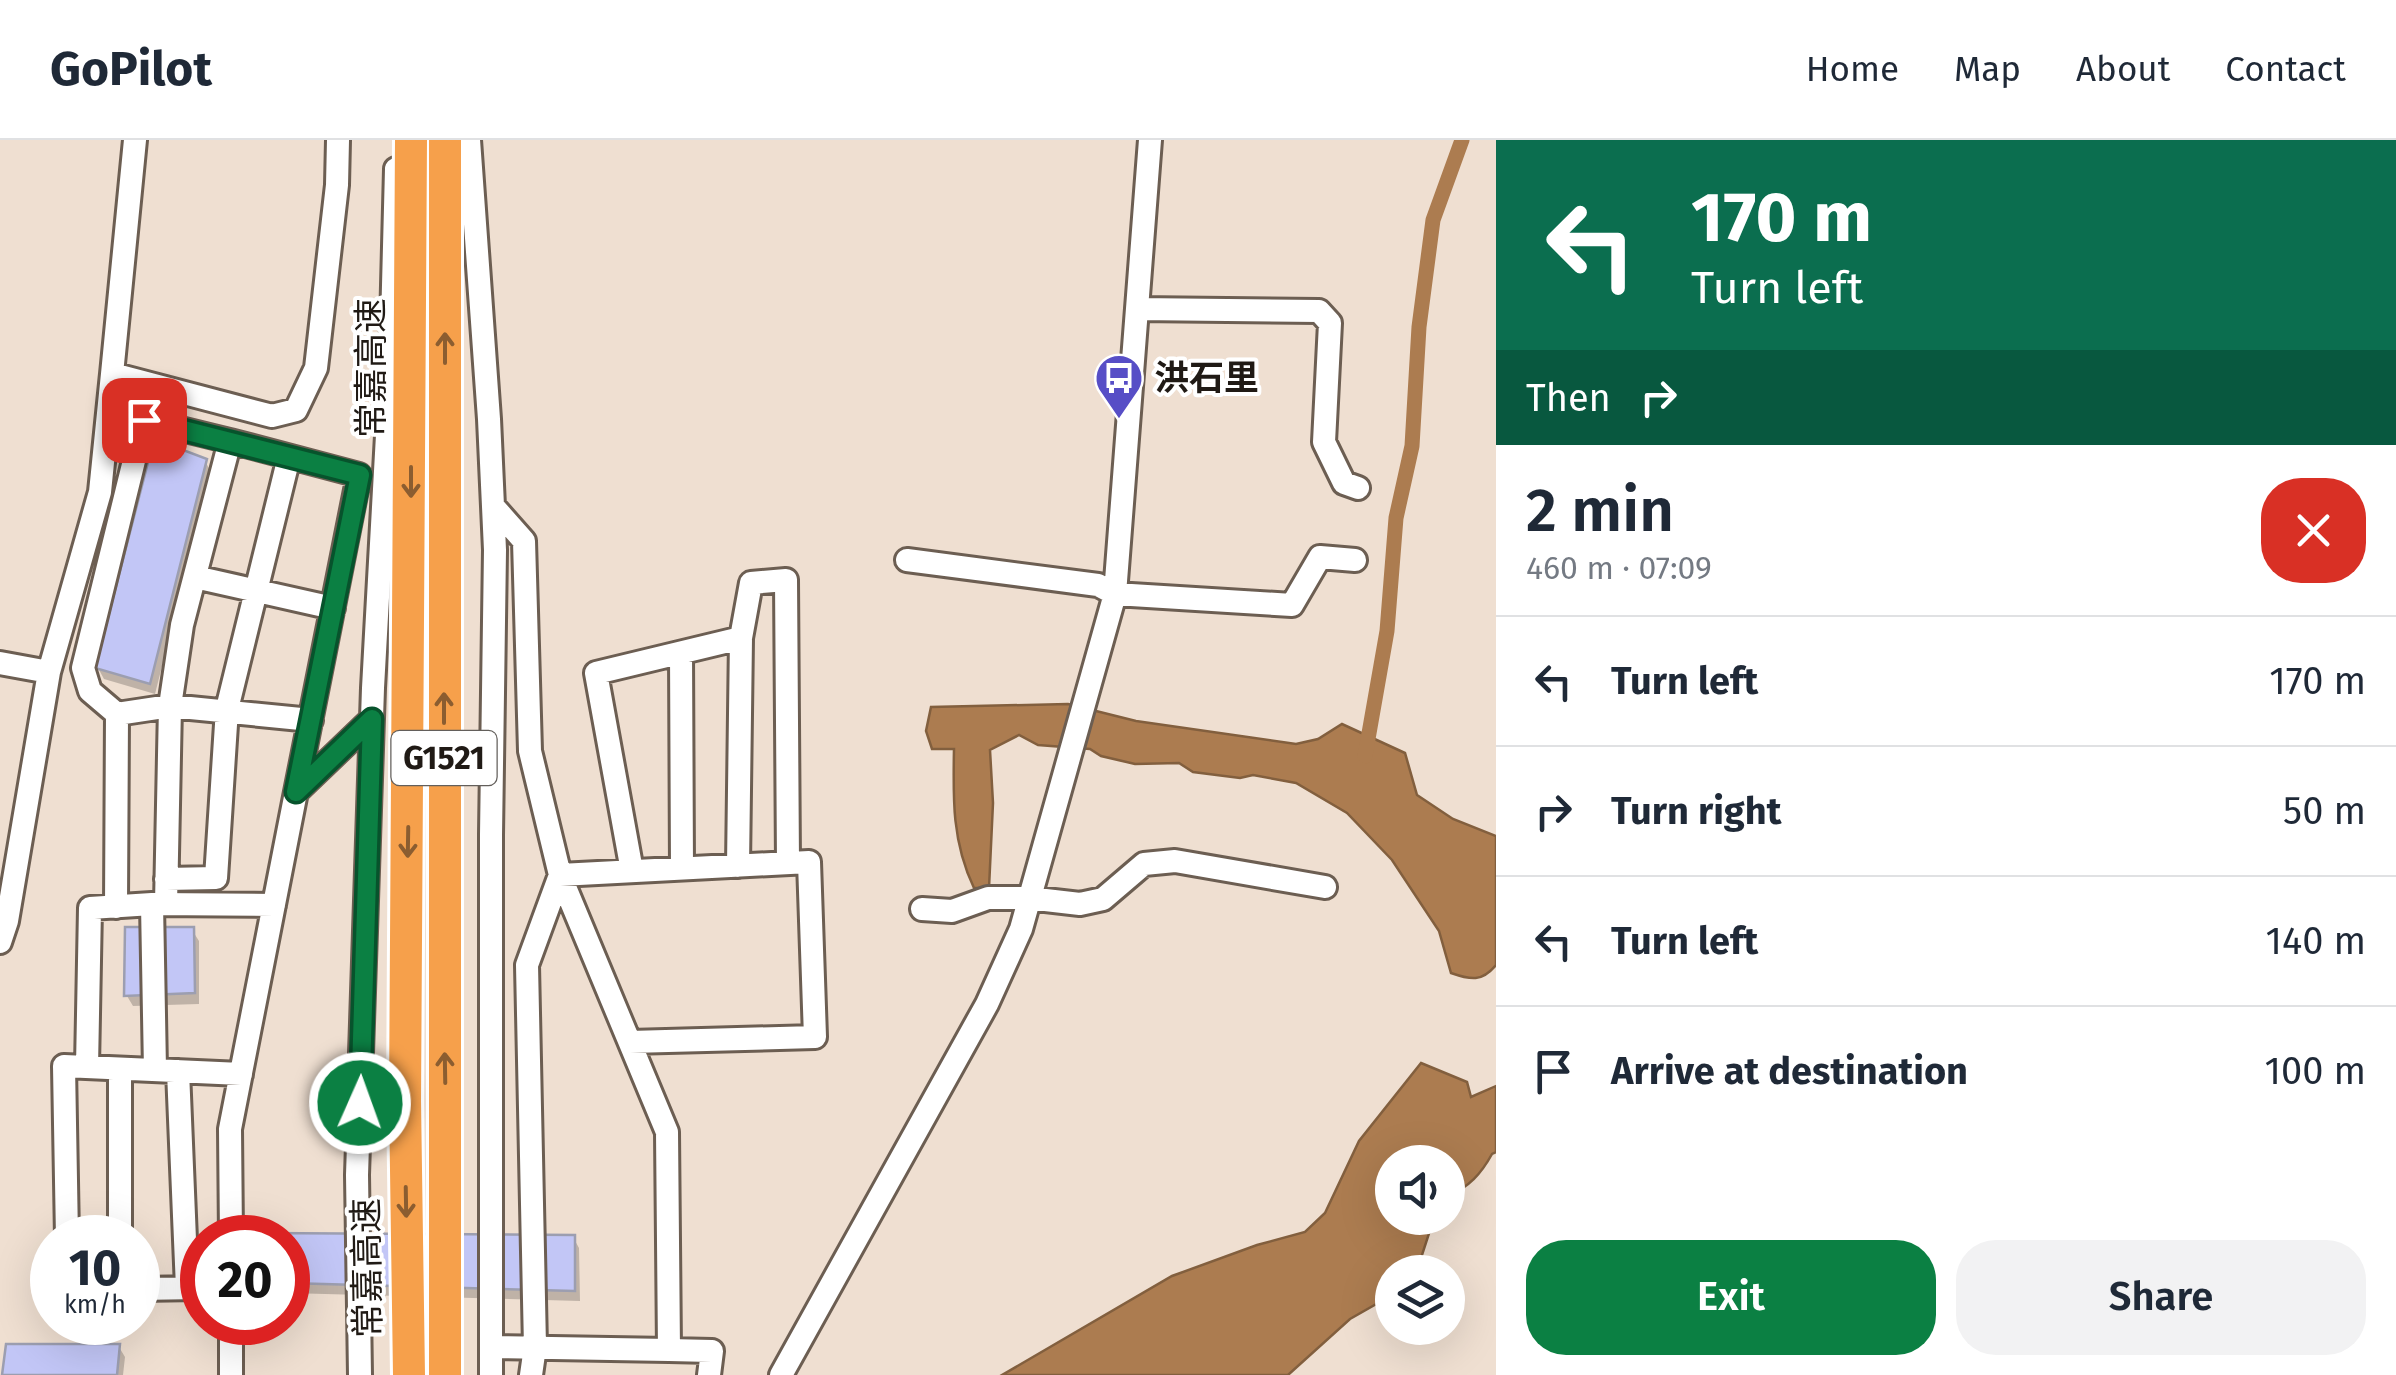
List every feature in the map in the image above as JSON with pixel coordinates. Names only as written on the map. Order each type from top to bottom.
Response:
[{"type":"highway","name":"常嘉高速","points":[[408,1375],[405,1101],[410,140]]},
{"type":"highway","name":"G1521","points":[[445,140],[445,1375]]},
{"type":"street","points":[[0,942],[49,672],[100,492],[136,140]]},
{"type":"street","points":[[112,374],[272,416],[296,410],[316,368],[338,140]]},
{"type":"street","points":[[360,1375],[356,1175],[372,719],[392,363],[397,140]]},
{"type":"street","points":[[469,140],[493,506],[491,1375]]},
{"type":"street","points":[[781,1375],[987,1004],[1021,929],[1115,594],[1150,140]]},
{"type":"street","points":[[1137,309],[1320,312],[1330,323],[1324,442],[1344,483],[1358,488]]},
{"type":"street","points":[[230,1215],[230,1129],[360,475],[144,420],[83,668],[90,691],[117,714],[170,706],[310,720]]},
{"type":"street","points":[[185,1215],[166,1071],[159,904],[166,879],[170,706],[182,626],[230,441]]},
{"type":"street","points":[[166,879],[216,878],[226,710],[289,457]]},
{"type":"street","points":[[493,506],[524,541],[530,752],[560,875],[667,1132],[669,1350]]},
{"type":"street","points":[[906,560],[1098,585],[1115,594],[1292,606],[1320,556],[1355,560]]},
{"type":"street","points":[[195,577],[333,608]]},
{"type":"street","points":[[738,866],[741,638],[751,583],[786,580],[788,863]]},
{"type":"street","points":[[632,871],[596,674],[741,638]]},
{"type":"street","points":[[681,653],[682,868]]},
{"type":"street","points":[[0,663],[49,672]]},
{"type":"street","points":[[116,906],[117,714]]},
{"type":"street","points":[[296,792],[372,719]]},
{"type":"street","points":[[922,909],[952,911],[988,898],[1080,904],[1103,899],[1144,864],[1175,861],[1324,887]]},
{"type":"street","points":[[560,875],[810,862],[815,1036],[630,1042]]},
{"type":"street","points":[[531,1375],[535,1348],[528,965],[560,875]]},
{"type":"street","points":[[87,1067],[90,908],[274,904]]},
{"type":"street","points":[[67,1215],[64,1066],[241,1074]]},
{"type":"street","points":[[120,1068],[120,1215]]},
{"type":"street","points":[[231,1345],[231,1375]]},
{"type":"street","points":[[491,1347],[712,1351],[709,1375]]},
{"type":"shaded area","points":[[1068,704],[1136,721],[1296,744],[1318,739],[1342,724],[1405,753],[1417,795],[1453,819],[1496,836],[1496,965],[1476,978],[1451,973],[1439,931],[1392,860],[1347,813],[1296,783],[1253,775],[1240,778],[1193,772],[1179,763],[1135,764],[1101,756],[1090,749],[1038,745],[1019,735],[990,750],[993,803],[989,888],[974,888],[958,837],[954,749],[932,749],[926,731],[931,707]]},
{"type":"shaded area","points":[[1421,1063],[1467,1082],[1471,1097],[1496,1086],[1496,1152],[1465,1186],[1465,1145],[1375,1145],[1375,1235],[1428,1235],[1422,1255],[1375,1255],[1375,1305],[1350,1319],[1288,1375],[1002,1375],[1172,1276],[1305,1232],[1325,1213],[1359,1141]]},
{"type":"building","points":[[154,439],[207,459],[150,684],[95,668]]},
{"type":"building","points":[[125,927],[194,927],[195,993],[124,996]]},
{"type":"building","points":[[310,1233],[575,1235],[575,1291],[310,1284]]},
{"type":"building","points":[[6,1344],[120,1345],[117,1375],[2,1375]]},
{"type":"waterway","points":[[1365,756],[1387,631],[1396,518],[1412,446],[1419,327],[1433,220],[1462,140]]},
{"type":"place","name":"洪石里","points":[[1119,420]]},
{"type":"route","points":[[144,420],[360,475],[296,792],[372,719],[360,1103]]}]
